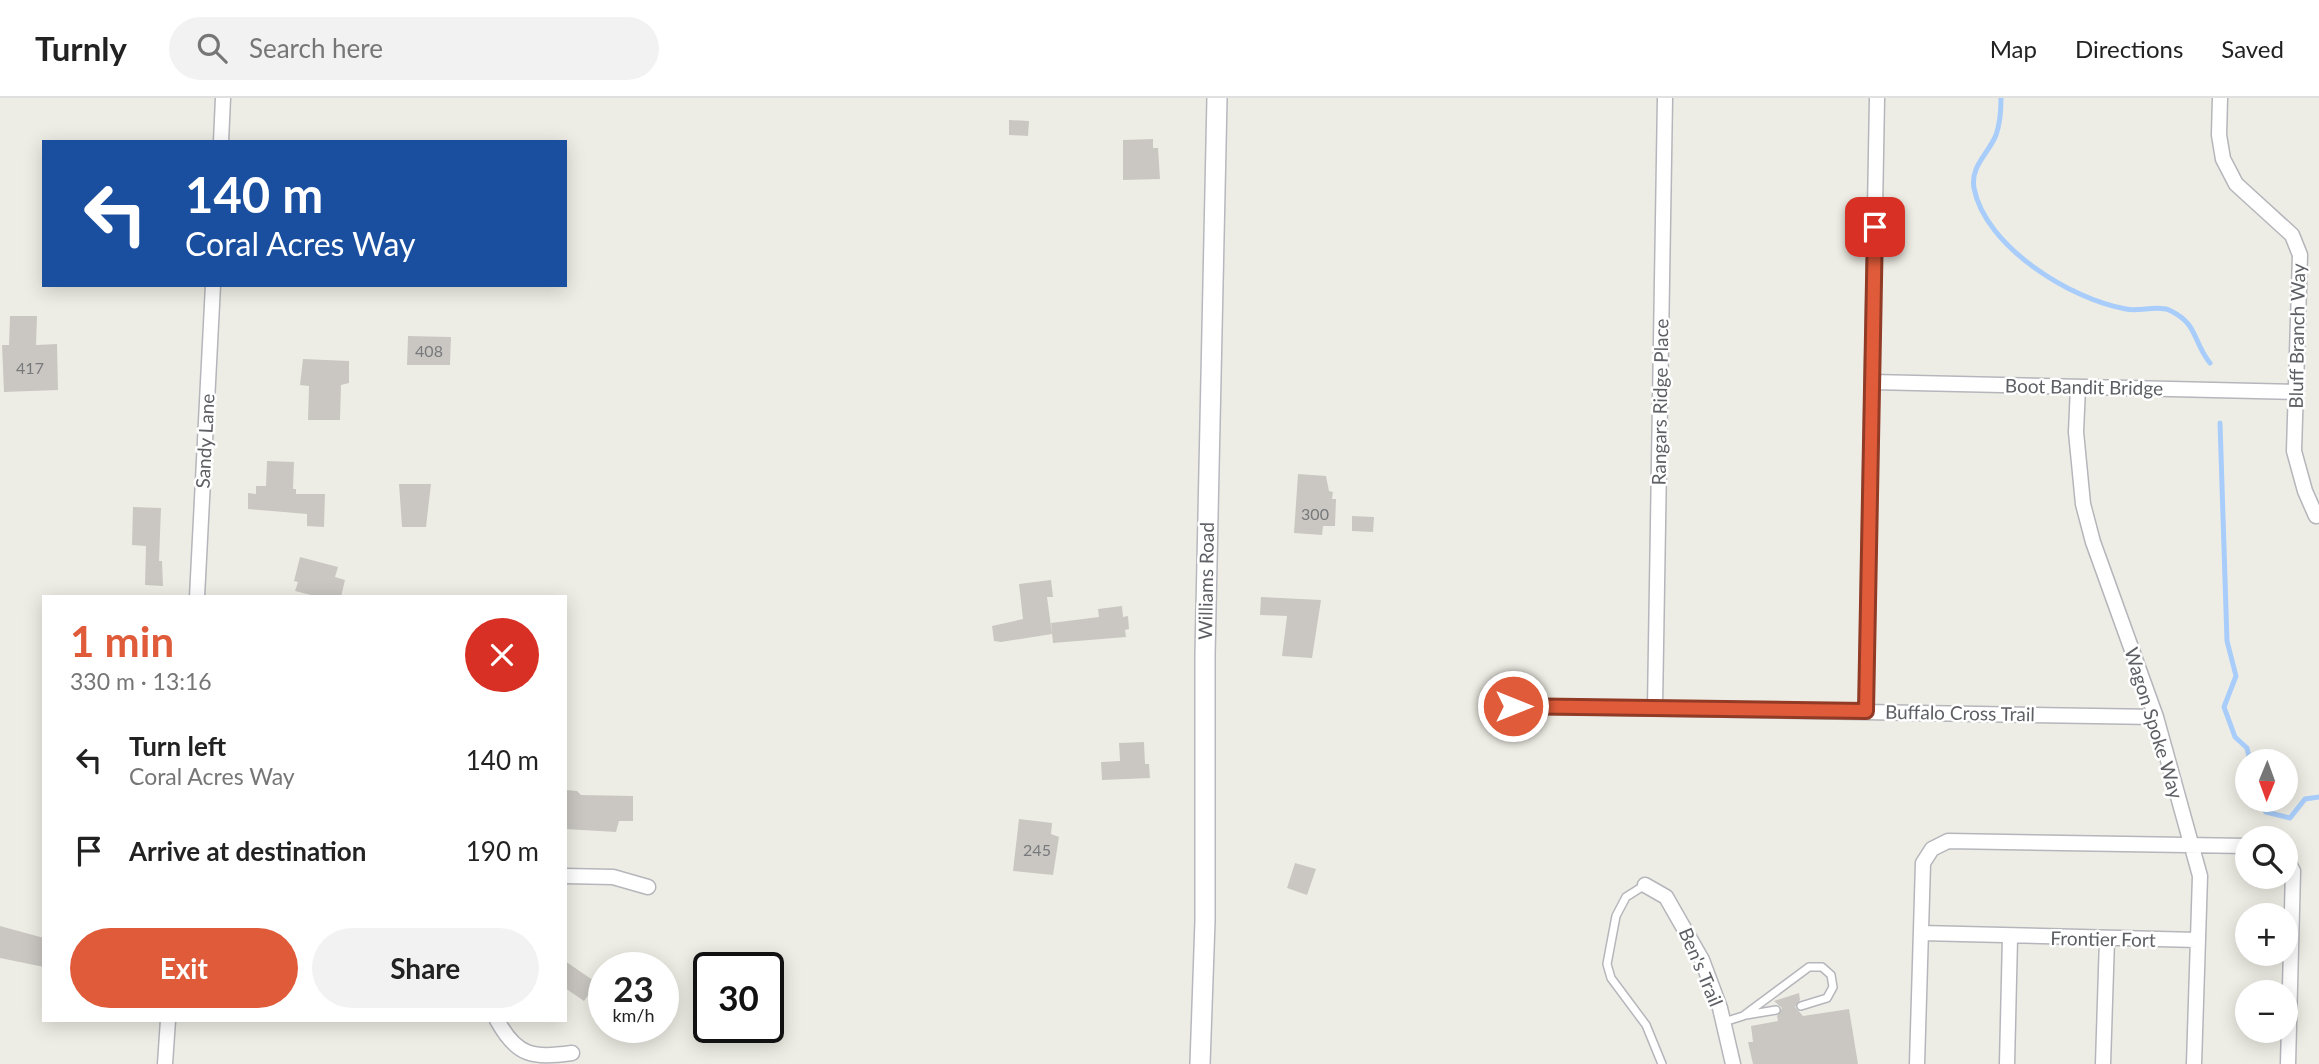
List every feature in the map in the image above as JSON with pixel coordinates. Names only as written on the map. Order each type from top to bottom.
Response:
[{"type":"street","points":[[221,140],[223,98]]},
{"type":"street","name":"Williams Road","points":[[1200,1064],[1205,921],[1205,655],[1217,98]]},
{"type":"street","name":"Rangars Ridge Place","points":[[1655,707],[1665,98]]},
{"type":"street","points":[[1866,711],[1877,98]]},
{"type":"street","name":"Bluff Branch Way","points":[[2220,98],[2219,135],[2223,159],[2236,184],[2292,235],[2300,255],[2294,451],[2305,491],[2316,516]]},
{"type":"street","name":"Sandy Lane","points":[[197,595],[213,287]]},
{"type":"street","name":"Boot Bandit Bridge","points":[[1872,382],[2297,392]]},
{"type":"street","name":"Wagon Spoke Way","points":[[2078,387],[2077,443],[2083,504],[2093,541],[2156,717],[2200,876],[2194,1064]]},
{"type":"street","name":"Buffalo Cross Trail","points":[[1513,706],[2156,717]]},
{"type":"street","points":[[1917,1064],[1923,863],[1932,849],[1948,841],[2235,846]]},
{"type":"street","points":[[567,876],[613,877],[648,887]]},
{"type":"street","name":"Ben's Trail","points":[[1645,885],[1667,897],[1702,960],[1723,1022],[1733,1064]]},
{"type":"street","points":[[2288,1064],[2293,889]]},
{"type":"street","name":"Frontier Fort","points":[[1921,933],[2197,940]]},
{"type":"street","points":[[2007,1064],[2010,937]]},
{"type":"street","points":[[2103,1064],[2106,939]]},
{"type":"street","points":[[165,1064],[168,1022]]},
{"type":"street","points":[[498,1022],[508,1041],[521,1051],[544,1057],[572,1053]]},
{"type":"lane","points":[[1645,885],[1626,897],[1616,916],[1607,964],[1612,978],[1646,1025],[1662,1064]]},
{"type":"lane","points":[[1743,1016],[1809,967],[1822,967],[1831,975],[1833,987],[1827,998],[1801,1006]]},
{"type":"lane","points":[[1723,1022],[1776,1010]]},
{"type":"building","points":[[1009,120],[1029,121],[1028,136],[1009,135]]},
{"type":"building","points":[[1153,139],[1153,148],[1158,148],[1160,179],[1123,180],[1123,140]]},
{"type":"building","points":[[10,316],[37,316],[36,345],[57,344],[58,390],[4,392],[2,345],[9,345]]},
{"type":"building","points":[[408,336],[451,337],[450,365],[407,365]]},
{"type":"building","points":[[303,359],[349,361],[349,383],[341,385],[340,420],[308,420],[309,386],[300,385]]},
{"type":"building","points":[[267,461],[294,462],[293,489],[296,489],[296,494],[325,494],[324,527],[307,526],[307,514],[248,509],[248,493],[256,494],[256,486],[266,486]]},
{"type":"building","points":[[1298,474],[1326,476],[1329,491],[1333,492],[1332,499],[1336,499],[1335,526],[1323,526],[1322,535],[1294,533]]},
{"type":"building","points":[[399,484],[431,484],[426,527],[402,527]]},
{"type":"building","points":[[133,507],[161,508],[159,561],[162,561],[163,586],[145,585],[146,546],[132,545]]},
{"type":"building","points":[[1352,516],[1374,517],[1373,532],[1352,531]]},
{"type":"building","points":[[300,557],[338,567],[335,577],[345,580],[341,595],[311,595],[295,591],[298,582],[294,581]]},
{"type":"building","points":[[1051,580],[1053,597],[1047,597],[1052,634],[994,641],[992,626],[1023,619],[1019,584]]},
{"type":"building","points":[[1261,597],[1321,600],[1312,658],[1282,656],[1287,616],[1260,615]]},
{"type":"building","points":[[1122,606],[1123,617],[1128,616],[1129,629],[1125,630],[1126,637],[1053,643],[1051,623],[1099,617],[1098,609]]},
{"type":"building","points":[[1144,742],[1145,764],[1149,764],[1150,778],[1102,780],[1101,762],[1120,761],[1119,743]]},
{"type":"building","points":[[567,790],[577,791],[581,795],[633,796],[633,821],[619,821],[616,832],[567,829]]},
{"type":"building","points":[[1019,819],[1052,823],[1051,834],[1059,837],[1053,875],[1013,871]]},
{"type":"building","points":[[1295,863],[1316,869],[1307,895],[1287,888]]},
{"type":"building","points":[[0,926],[42,937],[42,967],[0,958]]},
{"type":"building","points":[[567,962],[588,977],[588,995],[584,1001],[567,989]]},
{"type":"building","points":[[1799,993],[1800,1000],[1795,1007],[1803,1016],[1849,1009],[1858,1064],[1753,1064],[1748,1042],[1753,1042],[1751,1026],[1778,1021],[1777,1016],[1782,1008],[1774,1001]]},
{"type":"waterway","points":[[2001,98],[1996,135],[1977,166],[1974,180],[1981,210],[1995,231],[2034,267],[2081,295],[2126,309],[2164,309],[2179,315],[2190,327],[2210,363]]},
{"type":"waterway","points":[[2220,423],[2227,641],[2236,676],[2224,707],[2235,737],[2247,749]]},
{"type":"waterway","points":[[2298,808],[2305,799],[2319,797]]},
{"type":"waterway","points":[[2266,812],[2290,818],[2295,812]]},
{"type":"route","points":[[1513,706],[1866,711],[1875,227]]}]
